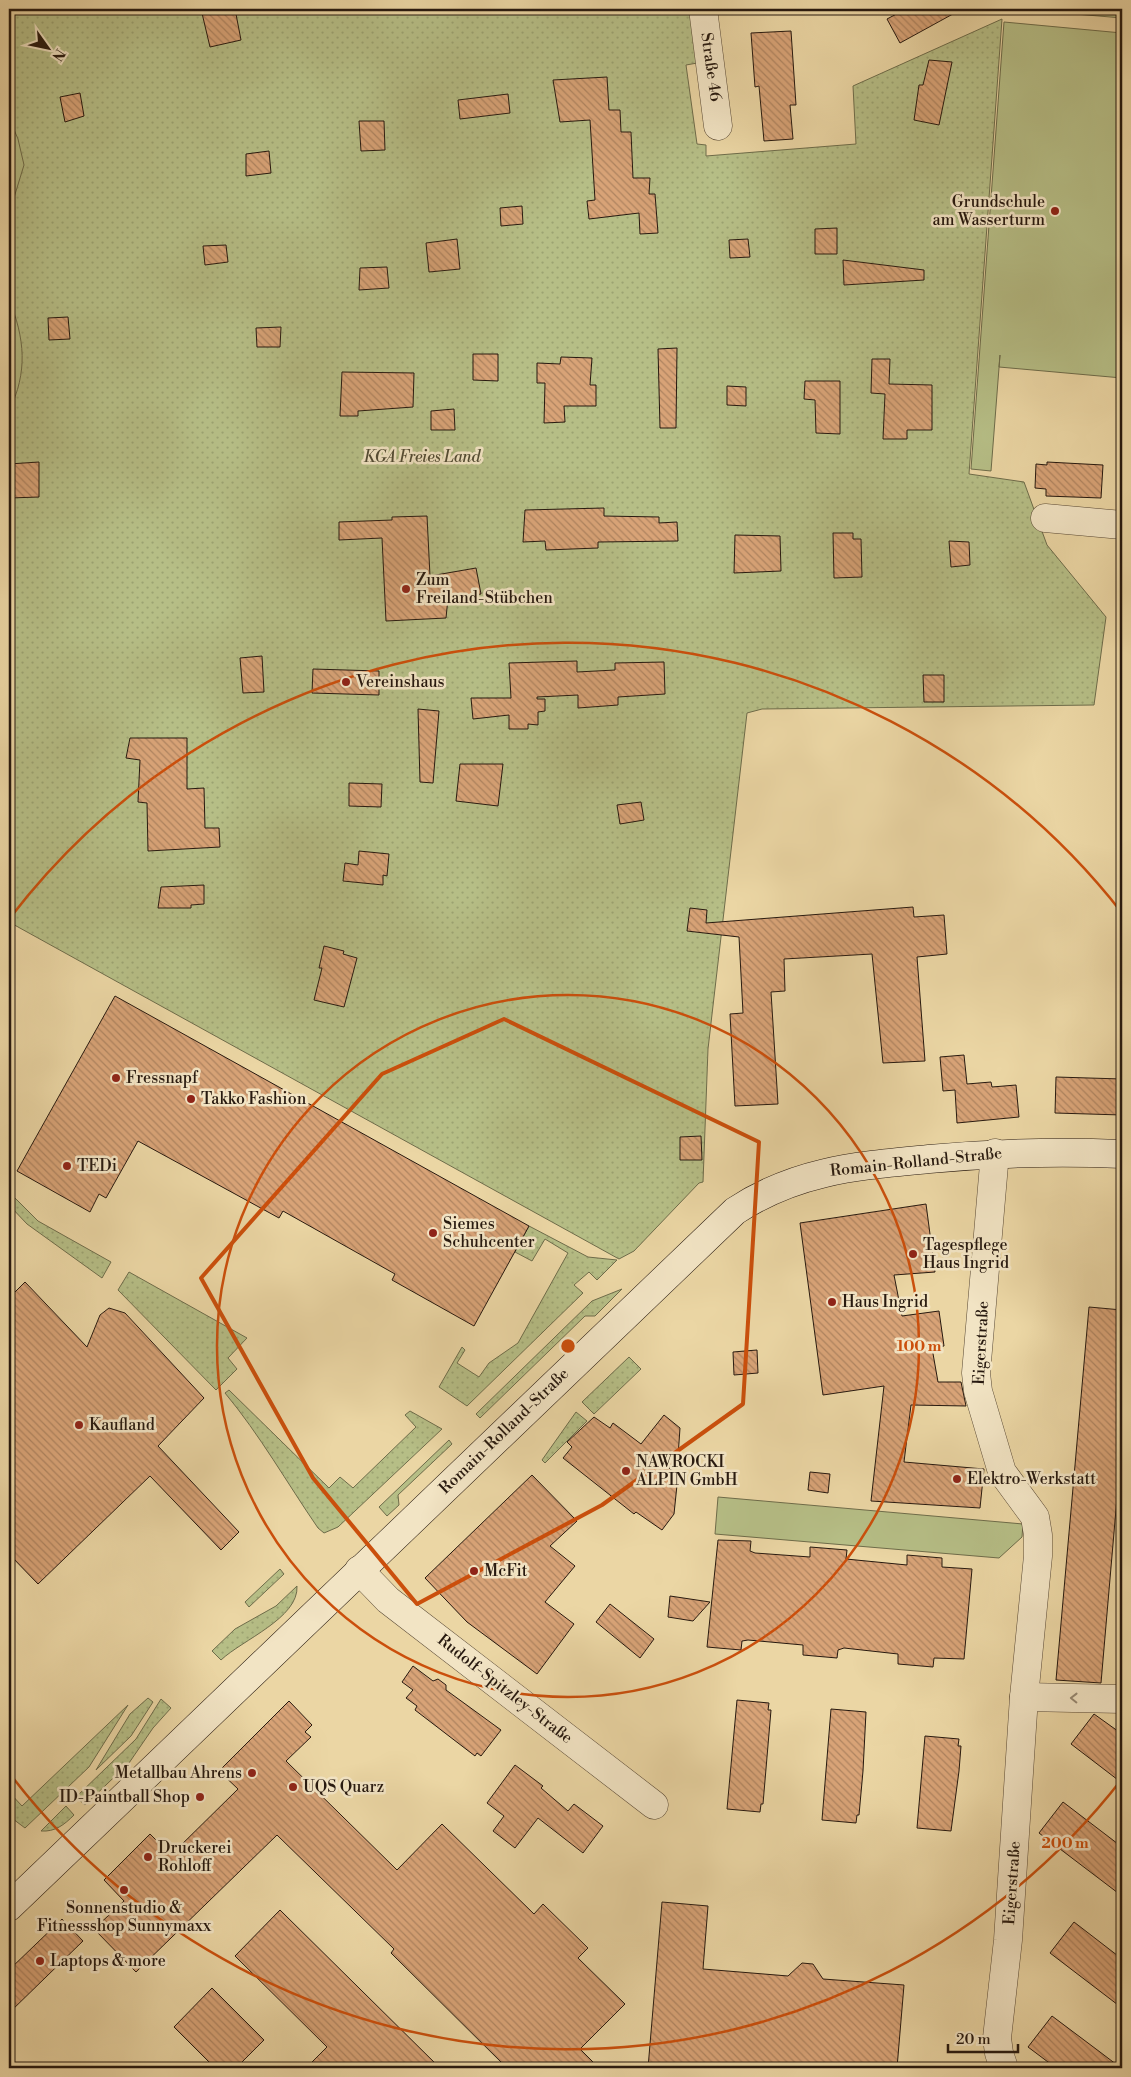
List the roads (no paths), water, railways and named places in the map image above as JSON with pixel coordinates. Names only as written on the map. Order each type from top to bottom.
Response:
[{"type":"street","name":"Straße 46","points":[[703,9],[718,126]]},
{"type":"street","points":[[1045,518],[1122,525]]},
{"type":"street","name":"Romain-Rolland-Straße","points":[[9,1907],[735,1211],[750,1201],[796,1180],[828,1171],[995,1154],[1058,1152],[1122,1154]]},
{"type":"street","name":"Eigerstraße","points":[[995,1154],[976,1372],[978,1391],[1002,1472],[1036,1517],[1038,1556],[1024,1697],[1008,1940],[997,2038],[1004,2068]]},
{"type":"street","name":"Rudolf-Spitzley-Straße","points":[[359,1570],[388,1600],[654,1805]]},
{"type":"street","points":[[1024,1697],[1122,1699]]},
{"type":"place","name":"Grundschule am Wasserturm","points":[[1055,211]]},
{"type":"place","name":"Zum Freiland-Stübchen","points":[[406,589]]},
{"type":"place","name":"Vereinshaus","points":[[346,682]]},
{"type":"place","name":"Fressnapf","points":[[116,1078]]},
{"type":"place","name":"Takko Fashion","points":[[191,1099]]},
{"type":"place","name":"TEDi","points":[[67,1166]]},
{"type":"place","name":"Siemes Schuhcenter","points":[[433,1233]]},
{"type":"place","name":"Tagespflege Haus Ingrid","points":[[913,1254]]},
{"type":"place","name":"Haus Ingrid","points":[[832,1302]]},
{"type":"place","name":"Kaufland","points":[[79,1425]]},
{"type":"place","name":"NAWROCKI ALPIN GmbH","points":[[626,1471]]},
{"type":"place","name":"Elektro-Werkstatt","points":[[957,1479]]},
{"type":"place","name":"McFit","points":[[474,1571]]},
{"type":"place","name":"Metallbau Ahrens","points":[[252,1773]]},
{"type":"place","name":"UQS Quarz","points":[[293,1787]]},
{"type":"place","name":"ID-Paintball Shop","points":[[200,1797]]},
{"type":"place","name":"Druckerei Rohloff","points":[[148,1857]]},
{"type":"place","name":"Sonnenstudio & Fitnessshop Sunnymaxx","points":[[124,1890]]},
{"type":"place","name":"Laptops & more","points":[[40,1961]]},
{"type":"park label","name":"KGA Freies Land","points":[[422,457]]}]
